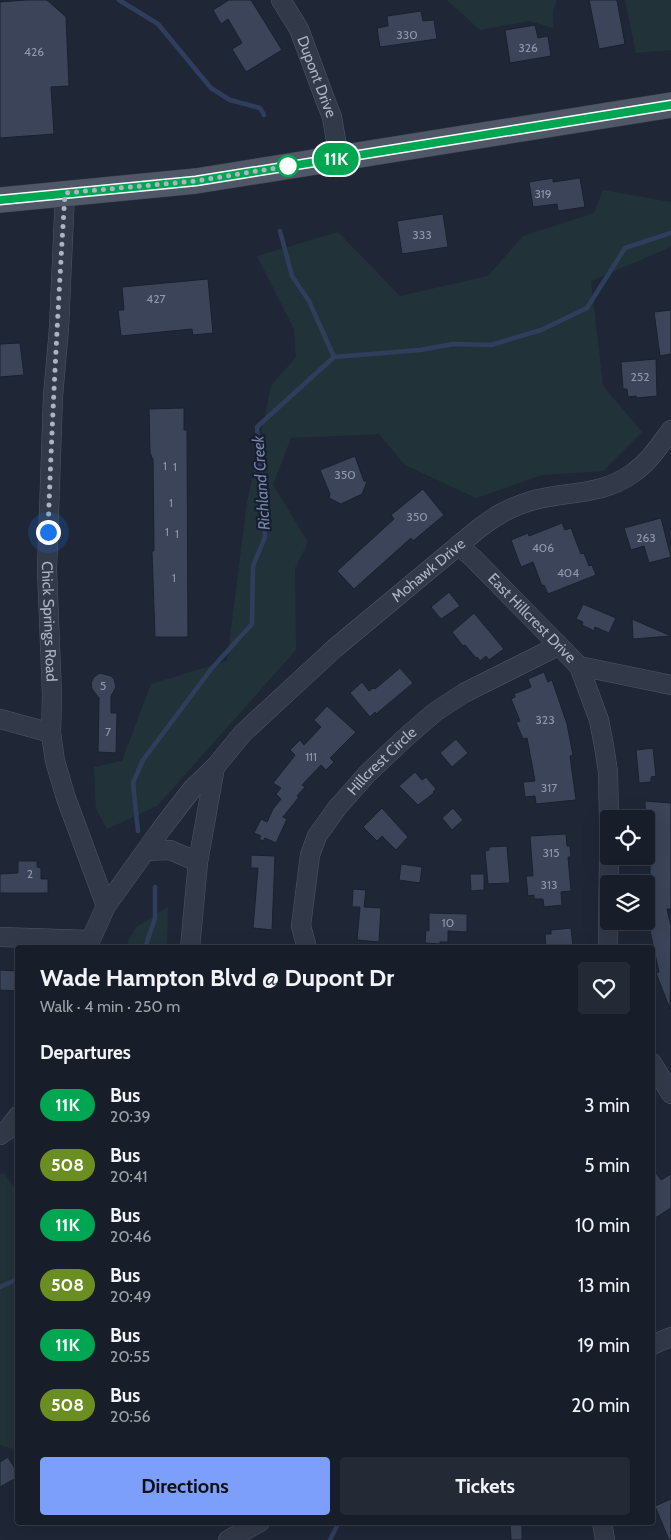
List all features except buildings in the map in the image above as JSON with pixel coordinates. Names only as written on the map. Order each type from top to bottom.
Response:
[{"type":"main road","points":[[0,200],[196,181],[671,106]]},
{"type":"street","name":"Dupont Drive","points":[[281,0],[299,29],[332,117],[339,158]]},
{"type":"street","name":"Chick Springs Road","points":[[65,193],[53,396],[47,570],[52,695],[51,734],[55,761],[66,798],[106,906]]},
{"type":"street","name":"Mohawk Drive","points":[[106,906],[193,788],[215,767],[243,733],[335,648],[499,513],[531,501],[578,494],[604,488],[618,482],[633,474],[645,464],[671,430]]},
{"type":"street","name":"East Hillcrest Drive","points":[[458,546],[473,558],[578,666],[599,720],[608,772],[609,810]]},
{"type":"street","name":"Hillcrest Circle","points":[[306,945],[301,926],[310,855],[317,836],[337,808],[367,774],[435,712],[464,693],[558,646]]},
{"type":"street","points":[[578,666],[671,685]]},
{"type":"street","points":[[0,719],[51,734]]},
{"type":"street","name":"Mohawk Drive","points":[[190,945],[198,862],[215,767]]},
{"type":"street","points":[[146,851],[170,850],[198,862]]},
{"type":"street","points":[[608,945],[609,865]]},
{"type":"street","points":[[0,937],[88,944],[106,906]]},
{"type":"street","points":[[655,1068],[671,1094]]},
{"type":"street","points":[[0,1135],[15,1120]]},
{"type":"street","points":[[655,1344],[671,1338]]},
{"type":"street","points":[[228,1540],[255,1525]]},
{"type":"street","points":[[602,1525],[605,1540]]},
{"type":"shaded area","points":[[447,0],[557,0],[553,11],[553,28],[530,21],[480,30]]},
{"type":"shaded area","points":[[625,0],[671,0],[671,50],[636,53]]},
{"type":"shaded area","points":[[603,190],[671,202],[671,247],[591,281],[603,386],[642,432],[603,471],[542,475],[476,498],[405,465],[379,434],[291,438],[273,485],[308,542],[295,568],[296,650],[157,806],[107,829],[96,809],[94,767],[122,761],[151,684],[227,661],[247,503],[271,386],[296,357],[294,329],[257,256],[338,232],[400,296],[488,276],[523,236],[594,213]]},
{"type":"shaded area","points":[[168,907],[167,945],[126,945],[136,927]]},
{"type":"shaded area","points":[[4,1173],[15,1188],[15,1449],[0,1445],[0,1174]]},
{"type":"waterway","points":[[119,0],[158,24],[211,88],[230,100],[260,108],[264,115]]},
{"type":"waterway","points":[[280,231],[292,276],[309,301],[334,357]]},
{"type":"waterway","name":"Richland Creek","points":[[138,831],[133,783],[143,760],[212,668],[252,624],[253,566],[265,537],[257,427],[334,357],[420,350],[453,344],[491,345],[541,330],[587,308],[625,248],[671,233]]},
{"type":"waterway","name":"Richland Creek","points":[[146,945],[155,918],[155,887]]},
{"type":"waterway","name":"Richland Creek","points":[[0,1287],[15,1280]]},
{"type":"waterway","points":[[330,1540],[338,1525]]},
{"type":"bus line","name":"11K","points":[[0,200],[196,181],[671,105]]},
{"type":"route","points":[[48,532],[53,396],[65,193],[196,181],[288,166]]}]
